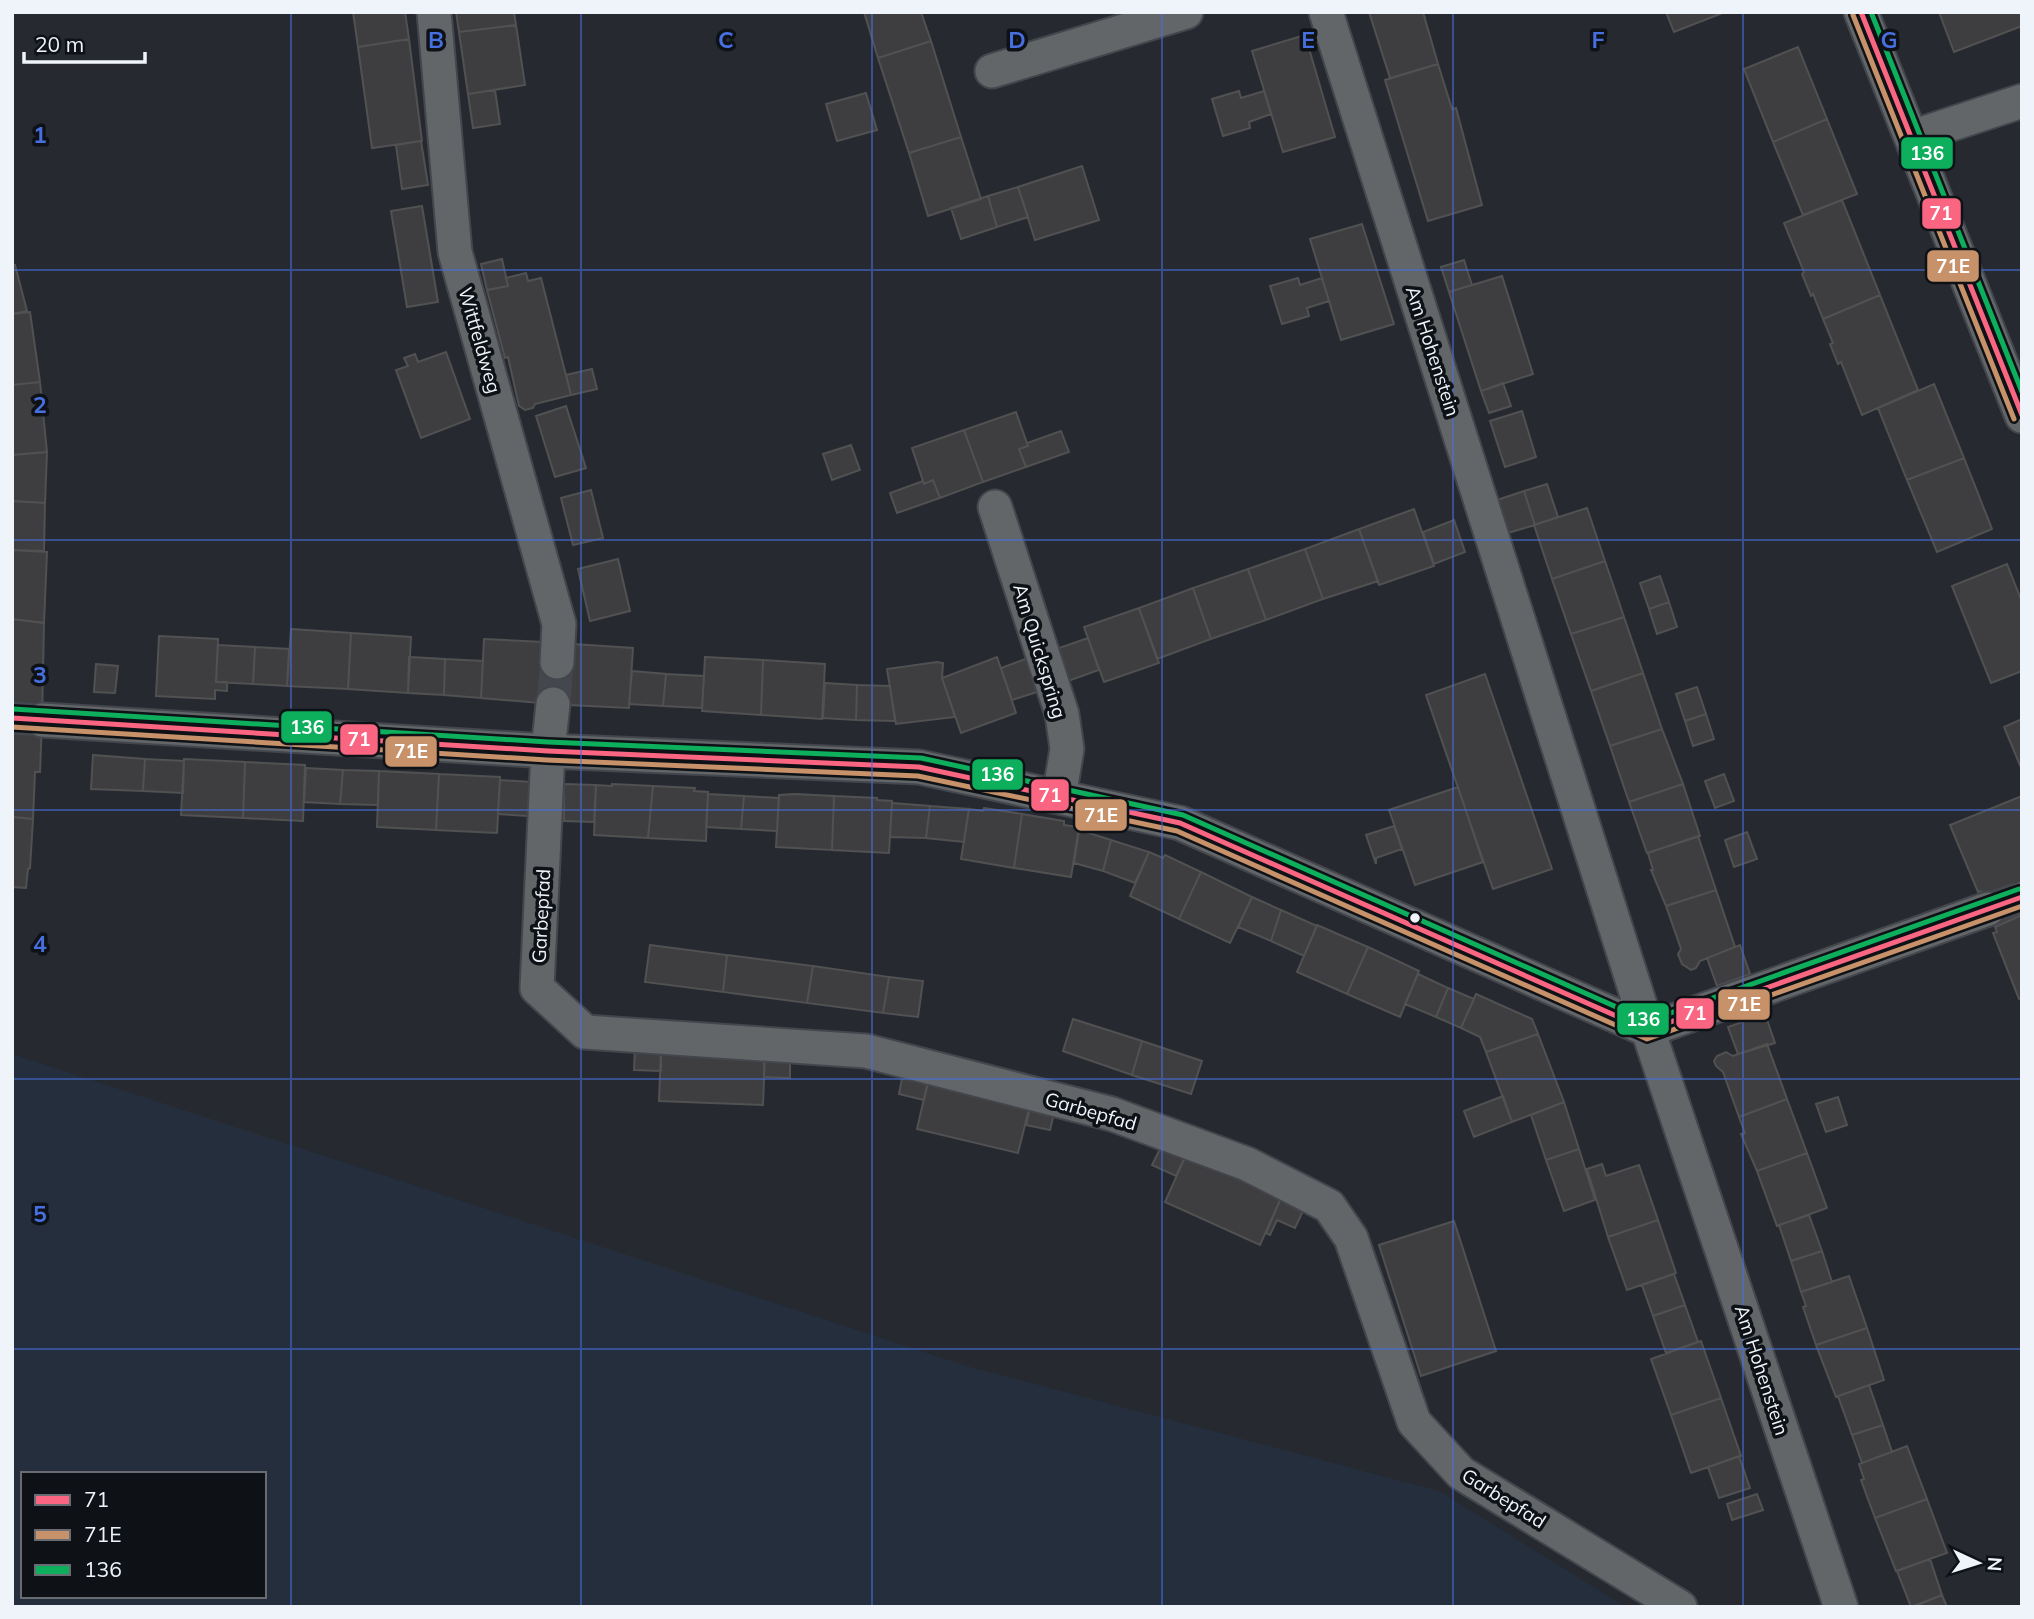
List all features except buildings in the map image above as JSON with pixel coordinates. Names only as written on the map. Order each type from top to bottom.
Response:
[{"type":"street","name":"Wittfeldweg","points":[[434,12],[455,252],[559,624],[556,662]]},
{"type":"street","points":[[992,71],[1186,12]]},
{"type":"street","name":"Am Hohenstein","points":[[1326,12],[1648,1030],[1841,1607]]},
{"type":"street","points":[[1861,12],[2022,416]]},
{"type":"street","points":[[1912,137],[2022,101]]},
{"type":"street","name":"Am Quickspring","points":[[995,507],[1062,714],[1067,749],[1059,797]]},
{"type":"street","points":[[548,751],[553,704]]},
{"type":"street","points":[[42,720],[548,751],[919,767],[1180,823],[1648,1030],[1988,909]]},
{"type":"street","name":"Garbepfad","points":[[548,751],[537,988],[585,1032],[866,1051],[1112,1114],[1247,1164],[1329,1206],[1351,1238],[1414,1422],[1461,1473],[1680,1607]]},
{"type":"shaded area","points":[[12,1054],[967,1366],[1439,1491],[1626,1607],[12,1607]]},
{"type":"tunnel","points":[[553,704],[557,662]]},
{"type":"tunnel","points":[[12,718],[42,720]]},
{"type":"tunnel","points":[[1988,909],[2022,897]]},
{"type":"transit line","name":"71","points":[[1861,12],[2022,415]]},
{"type":"transit line","name":"136","points":[[1871,12],[2022,392]]},
{"type":"transit line","name":"71E","points":[[1853,15],[2014,419]]},
{"type":"transit line","name":"136","points":[[13,709],[548,742],[921,758],[1183,815],[1648,1021],[2019,889]]},
{"type":"transit line","name":"71","points":[[12,718],[548,751],[919,767],[1180,823],[1648,1030],[2022,897]]},
{"type":"transit line","name":"71E","points":[[12,727],[547,760],[918,776],[1177,831],[1647,1039],[2022,906]]}]
